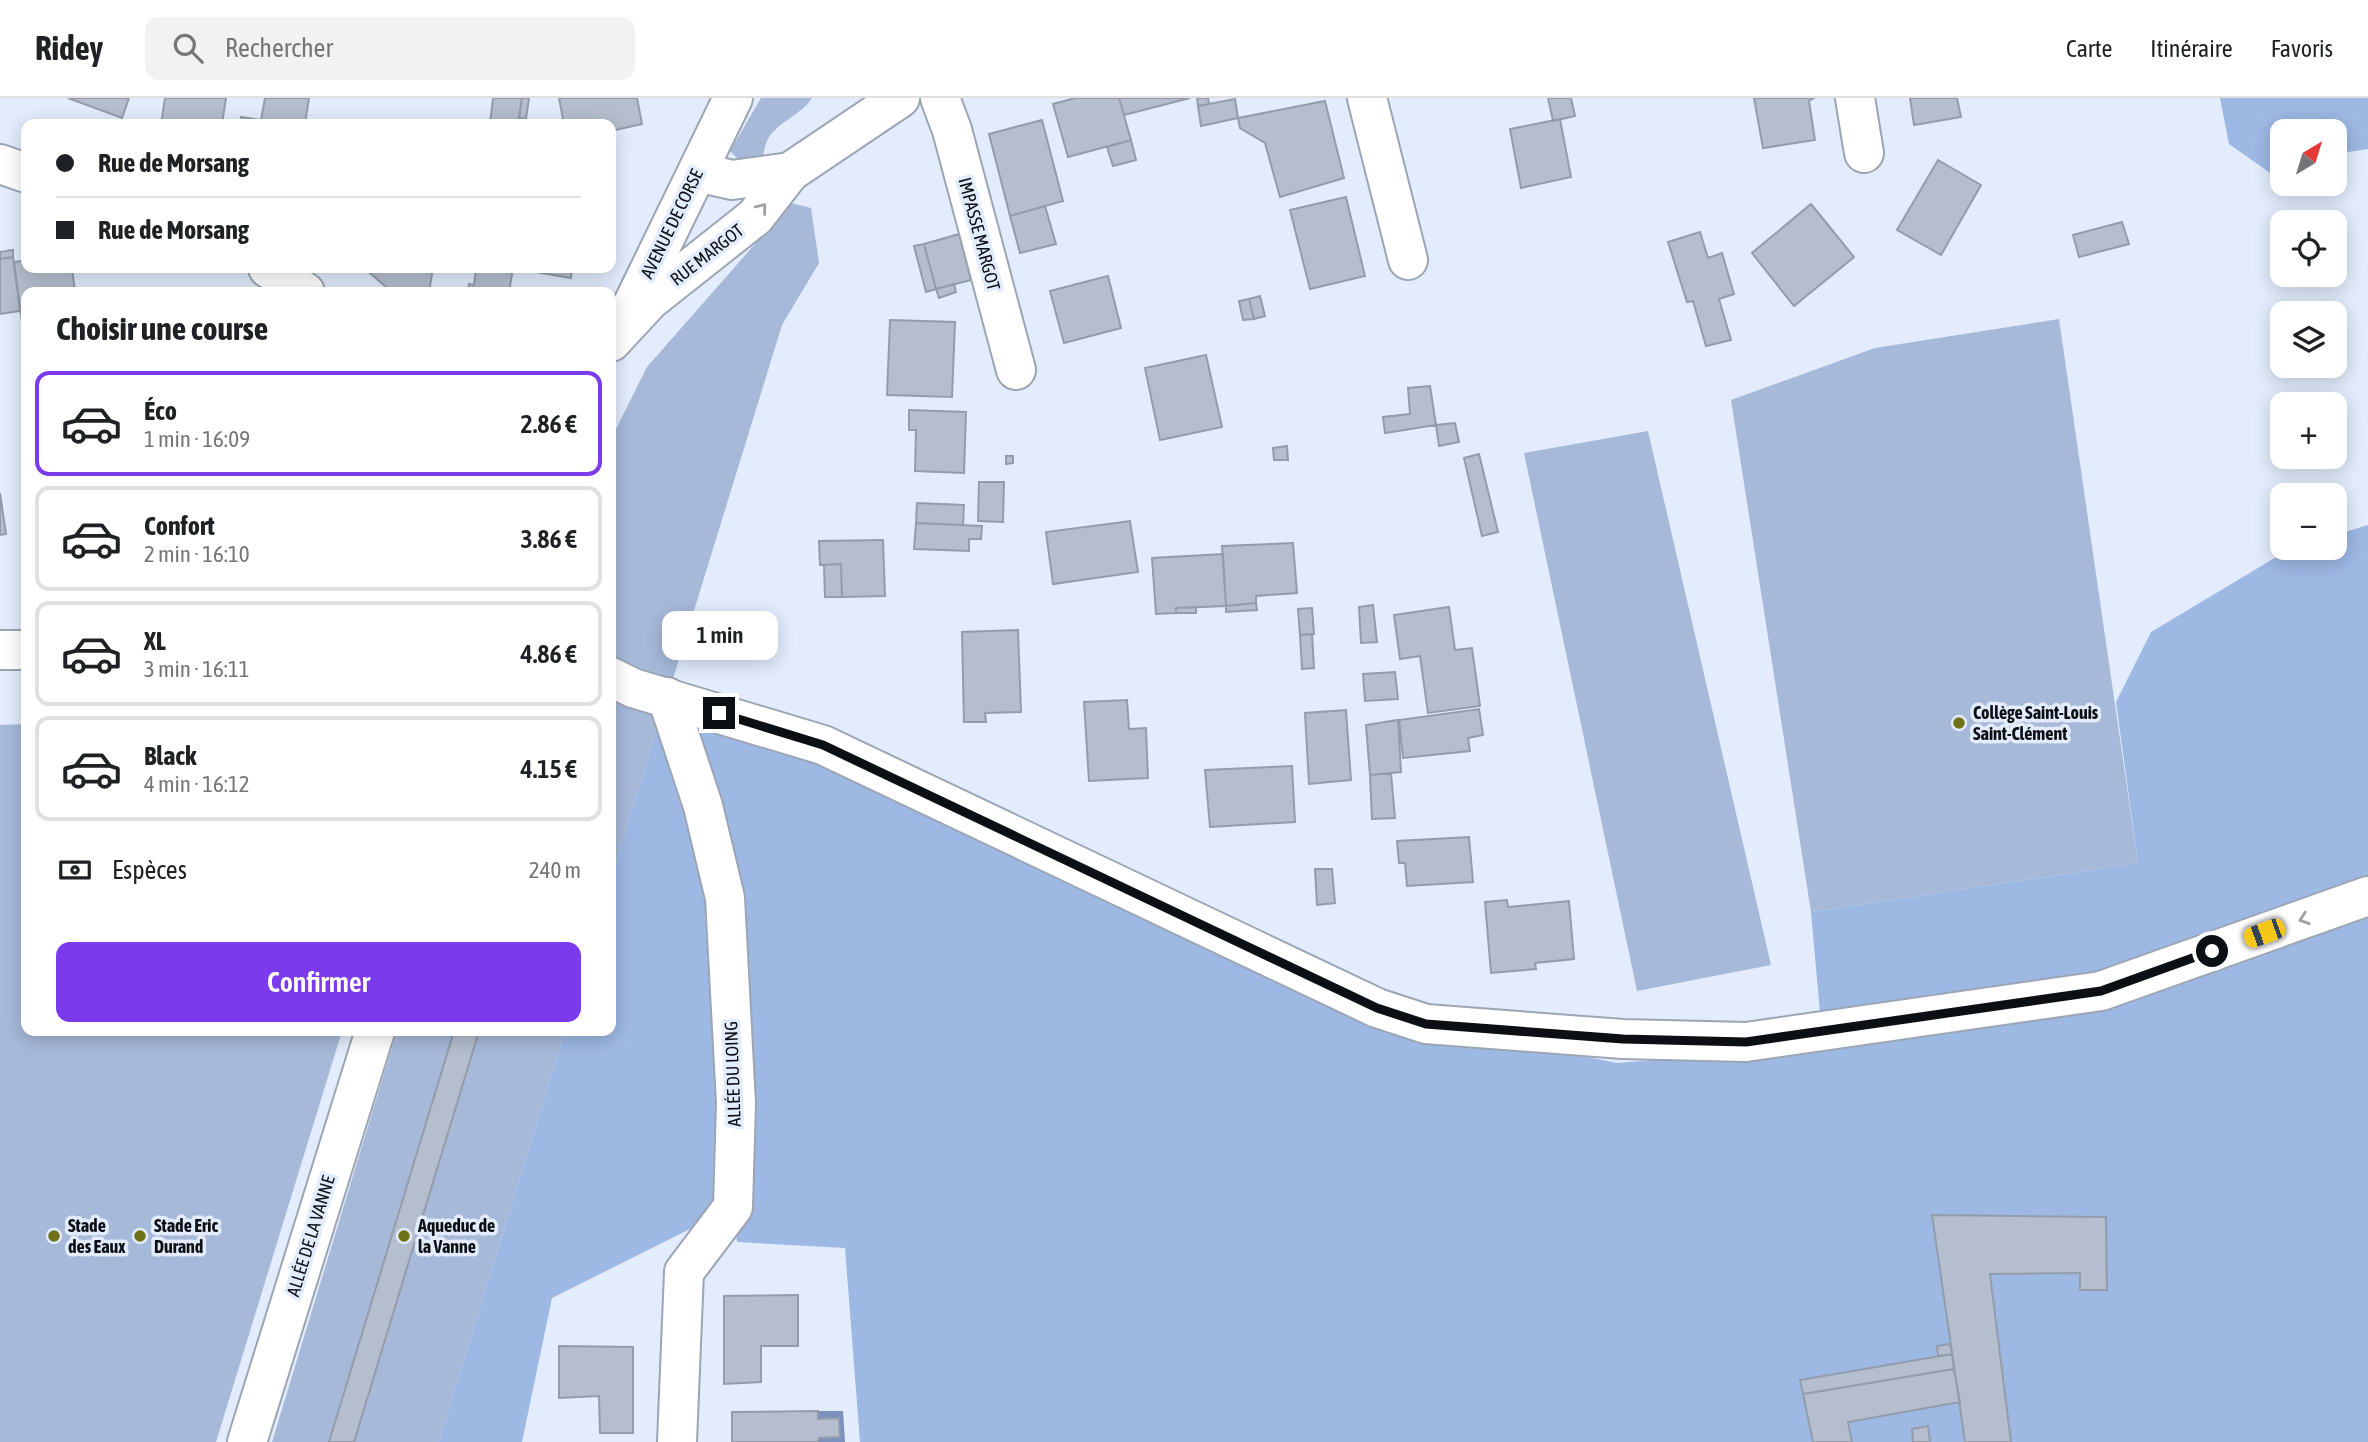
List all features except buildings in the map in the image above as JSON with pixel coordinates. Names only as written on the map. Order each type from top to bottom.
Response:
[{"type":"street","name":"AVENUE DE CORSE","points":[[616,338],[733,98]]},
{"type":"street","name":"RUE MARGOT","points":[[616,340],[650,300],[755,217],[790,172],[900,98]]},
{"type":"street","name":"IMPASSE MARGOT","points":[[940,98],[952,130],[1016,370]]},
{"type":"street","points":[[1367,98],[1408,260]]},
{"type":"street","points":[[1855,98],[1864,153]]},
{"type":"street","points":[[0,164],[21,171]]},
{"type":"street","name":"RUE MARGOT","points":[[698,172],[732,180],[790,172]]},
{"type":"street","points":[[276,273],[297,287]]},
{"type":"street","points":[[0,650],[21,650]]},
{"type":"street","points":[[616,680],[633,688],[823,745],[1377,1008],[1426,1024],[1623,1039],[1746,1042],[2101,991],[2368,896]]},
{"type":"street","name":"ALLÉE DU LOING","points":[[667,697],[703,806],[725,898],[736,1103],[733,1207],[684,1272],[677,1442]]},
{"type":"street","name":"ALLÉE DE LA VANNE","points":[[247,1442],[373,1036]]},
{"type":"shaded area","points":[[761,98],[812,98],[769,137],[761,164],[741,162],[730,151]]},
{"type":"shaded area","points":[[2220,98],[2368,98],[2368,149],[2347,152],[2347,119],[2270,119],[2270,173],[2229,144]]},
{"type":"shaded area","points":[[791,203],[811,208],[819,263],[782,325],[616,864],[616,429],[647,367]]},
{"type":"shaded area","points":[[2059,319],[2138,863],[1811,912],[1731,400],[1875,348]]},
{"type":"shaded area","points":[[1648,431],[1771,965],[1637,991],[1524,453]]},
{"type":"shaded area","points":[[2368,525],[2368,1442],[860,1442],[845,1248],[737,1242],[732,1208],[552,1298],[522,1442],[439,1442],[563,1036],[616,1036],[616,864],[667,697],[1426,1024],[1617,1063],[1823,1046],[1811,912],[2138,863],[2116,702],[2151,632],[2271,560],[2347,560],[2347,531]]},
{"type":"shaded area","name":"Stade Eric Durand","points":[[21,724],[21,1036],[340,1036],[216,1442],[0,1442],[0,725]]},
{"type":"shaded area","points":[[395,1036],[563,1036],[439,1442],[272,1442]]},
{"type":"shaded area","points":[[818,1411],[843,1411],[845,1442],[818,1442],[819,1438],[840,1437],[839,1418],[818,1419]]},
{"type":"place","name":"Collège Saint-Louis Saint-Clément","points":[[1959,723]]},
{"type":"place","name":"Stade des Eaux","points":[[54,1236]]},
{"type":"place","name":"Stade Eric Durand","points":[[140,1236]]},
{"type":"place","name":"Aqueduc de la Vanne","points":[[404,1236]]},
{"type":"route","points":[[719,713],[823,745],[1377,1008],[1426,1024],[1623,1039],[1746,1042],[2101,991],[2212,951]]}]
